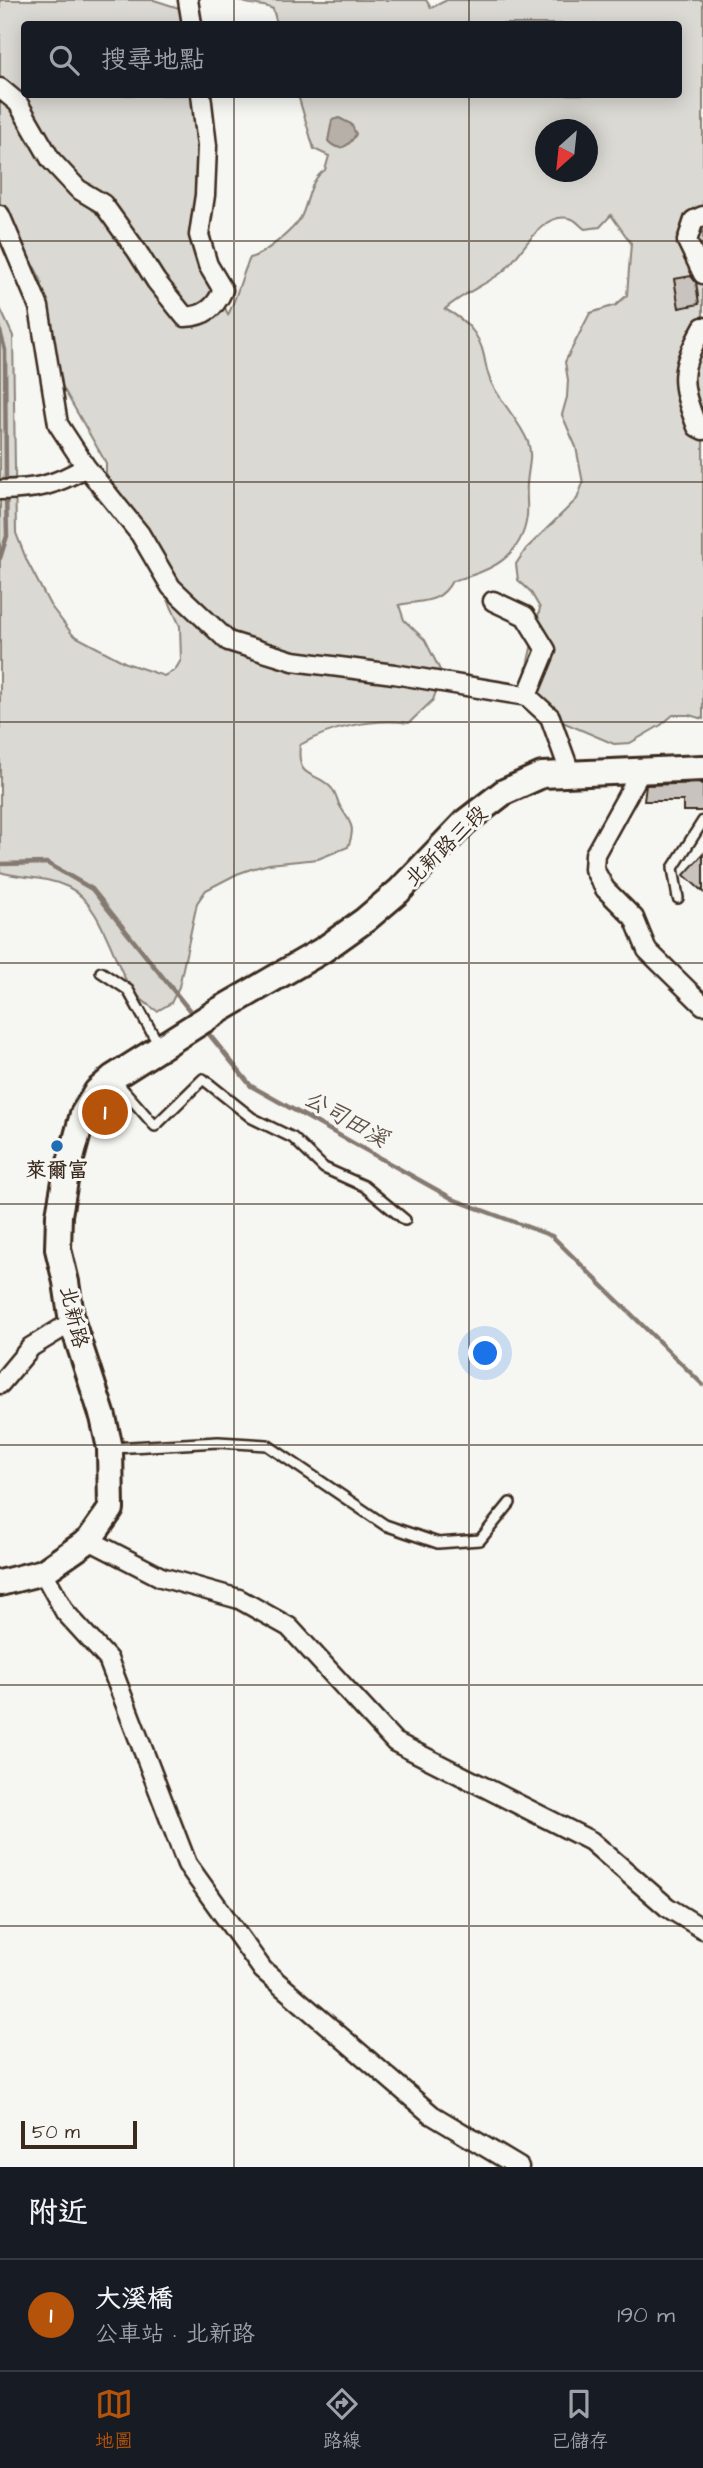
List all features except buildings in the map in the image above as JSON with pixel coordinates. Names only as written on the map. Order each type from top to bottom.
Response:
[{"type":"main road","name":"北新路三段","points":[[170,1042],[323,950],[365,920],[399,891],[465,821],[504,792],[542,775],[703,768]]},
{"type":"main road","name":"北新路","points":[[0,1583],[43,1572],[89,1540],[111,1509],[110,1448],[103,1417],[72,1322],[58,1249],[59,1215],[83,1114],[97,1091],[112,1077],[170,1042]]},
{"type":"street","points":[[188,0],[192,21]]},
{"type":"street","points":[[0,88],[18,103],[51,160],[78,188],[103,204],[184,317],[200,316],[217,304],[223,290],[208,264],[198,235],[205,195],[207,146],[201,98]]},
{"type":"street","points":[[0,215],[39,307],[58,424],[86,467],[140,534],[171,587],[228,641],[293,661],[527,696],[550,717],[572,775]]},
{"type":"street","points":[[703,216],[694,220],[687,241],[703,274]]},
{"type":"street","points":[[703,327],[683,369],[684,393],[697,427],[703,430]]},
{"type":"street","points":[[0,490],[33,490],[63,480],[86,467]]},
{"type":"street","points":[[493,601],[525,616],[546,650],[527,696]]},
{"type":"street","points":[[641,771],[596,854],[594,869],[605,889],[634,918],[647,950],[703,1005]]},
{"type":"street","points":[[0,1384],[31,1347],[72,1322]]},
{"type":"street","points":[[89,1540],[161,1577],[239,1599],[289,1627],[394,1742],[591,1841],[667,1906],[703,1929]]},
{"type":"street","points":[[43,1572],[65,1612],[108,1659],[187,1864],[263,1970],[432,2115],[519,2167]]},
{"type":"lane","points":[[678,898],[673,867],[703,821]]},
{"type":"lane","points":[[101,972],[128,990],[170,1042]]},
{"type":"lane","points":[[112,1077],[155,1126],[203,1079],[253,1118],[293,1138],[324,1168],[364,1186],[405,1220]]},
{"type":"lane","points":[[110,1448],[218,1442],[267,1445],[386,1525],[438,1543],[480,1540],[510,1503]]},
{"type":"shaded area","points":[[0,0],[154,0],[179,8],[186,21],[21,21],[21,98],[199,98],[207,150],[209,222],[214,269],[228,315],[250,258],[270,247],[297,222],[304,211],[312,185],[325,170],[329,156],[314,149],[299,98],[682,98],[682,21],[276,21],[273,9],[239,0],[426,0],[431,8],[447,0],[703,0],[703,719],[689,715],[673,715],[630,743],[614,744],[553,718],[531,692],[525,675],[540,608],[530,591],[518,580],[516,564],[526,549],[577,499],[583,483],[576,447],[562,415],[568,380],[565,362],[590,313],[616,305],[627,295],[631,243],[611,215],[600,227],[585,229],[574,220],[561,218],[550,221],[532,237],[501,273],[445,309],[465,322],[475,333],[491,382],[528,442],[530,457],[527,516],[518,543],[502,561],[479,573],[452,581],[442,594],[399,605],[404,620],[425,640],[440,670],[433,700],[409,723],[353,725],[325,733],[300,745],[301,765],[304,770],[321,779],[333,790],[349,821],[352,834],[348,847],[318,859],[269,864],[251,869],[206,890],[197,903],[179,987],[171,1003],[157,1011],[129,986],[104,931],[79,894],[51,881],[0,872],[0,308],[13,336],[16,533],[27,561],[50,605],[73,635],[126,663],[164,676],[175,670],[181,660],[180,626],[119,492],[106,475],[106,463],[58,379],[41,280],[35,268],[13,247],[0,226]]},
{"type":"shaded area","points":[[339,118],[351,124],[356,134],[343,147],[336,147],[328,141],[332,120]]},
{"type":"waterway","name":"公司田溪","points":[[0,331],[5,350],[6,484]]},
{"type":"waterway","name":"公司田溪","points":[[0,558],[7,536],[6,493]]},
{"type":"waterway","name":"公司田溪","points":[[0,864],[47,863],[92,889],[194,1016]]},
{"type":"waterway","name":"公司田溪","points":[[204,1028],[251,1086],[455,1200],[552,1236],[703,1385]]},
{"type":"place","name":"大溪橋","points":[[105,1112]]},
{"type":"place","name":"萊爾富","points":[[57,1146]]}]
